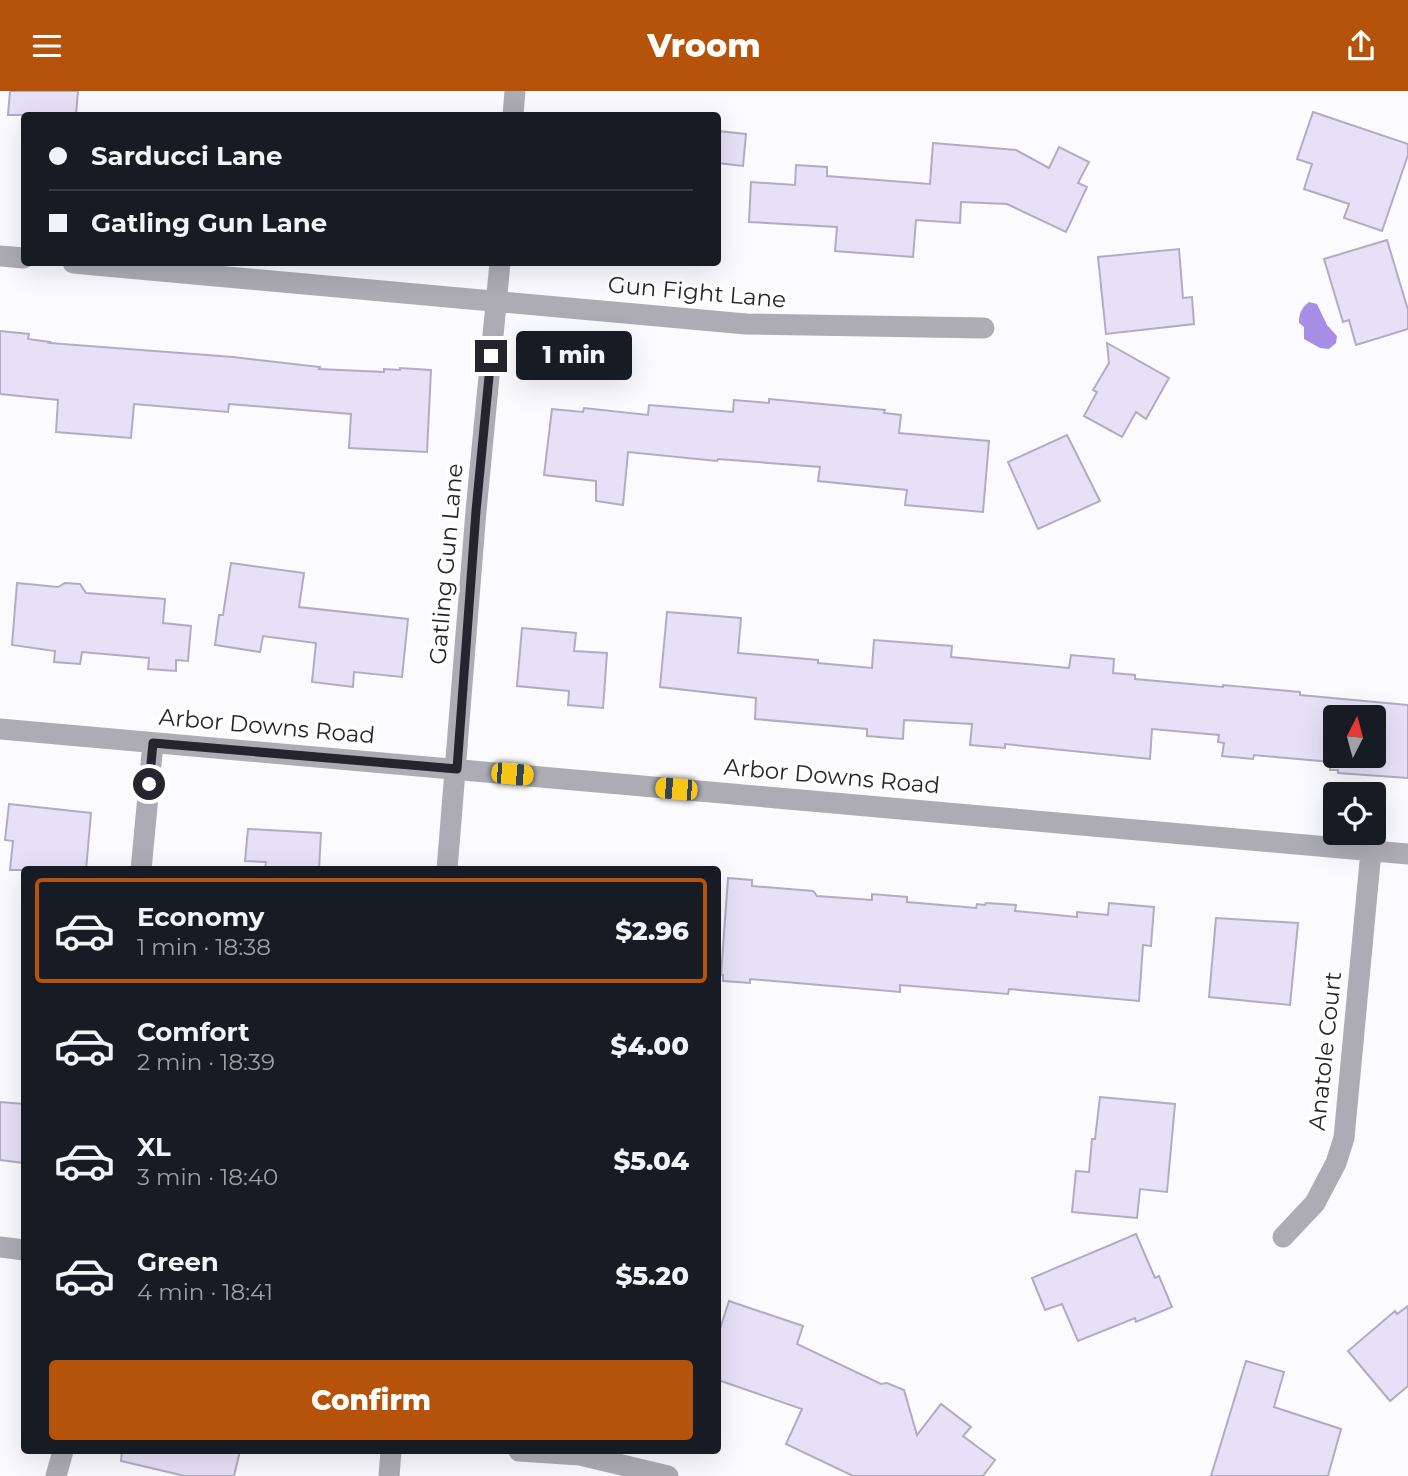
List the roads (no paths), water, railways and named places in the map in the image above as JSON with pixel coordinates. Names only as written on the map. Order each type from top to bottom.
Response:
[{"type":"street","points":[[513,112],[515,91]]},
{"type":"street","points":[[0,256],[21,258]]},
{"type":"street","name":"Gun Fight Lane","points":[[106,266],[746,324],[984,328]]},
{"type":"street","name":"Gatling Gun Lane","points":[[447,866],[476,511],[500,266]]},
{"type":"street","name":"Arbor Downs Road","points":[[0,729],[1408,854]]},
{"type":"street","points":[[141,866],[153,743]]},
{"type":"street","name":"Anatole Court","points":[[1283,1237],[1315,1203],[1336,1163],[1344,1138],[1371,851]]},
{"type":"street","points":[[0,1247],[21,1250]]},
{"type":"street","points":[[55,1476],[61,1454]]},
{"type":"street","points":[[389,1476],[391,1454]]},
{"type":"street","points":[[565,1454],[580,1455],[668,1476]]}]
